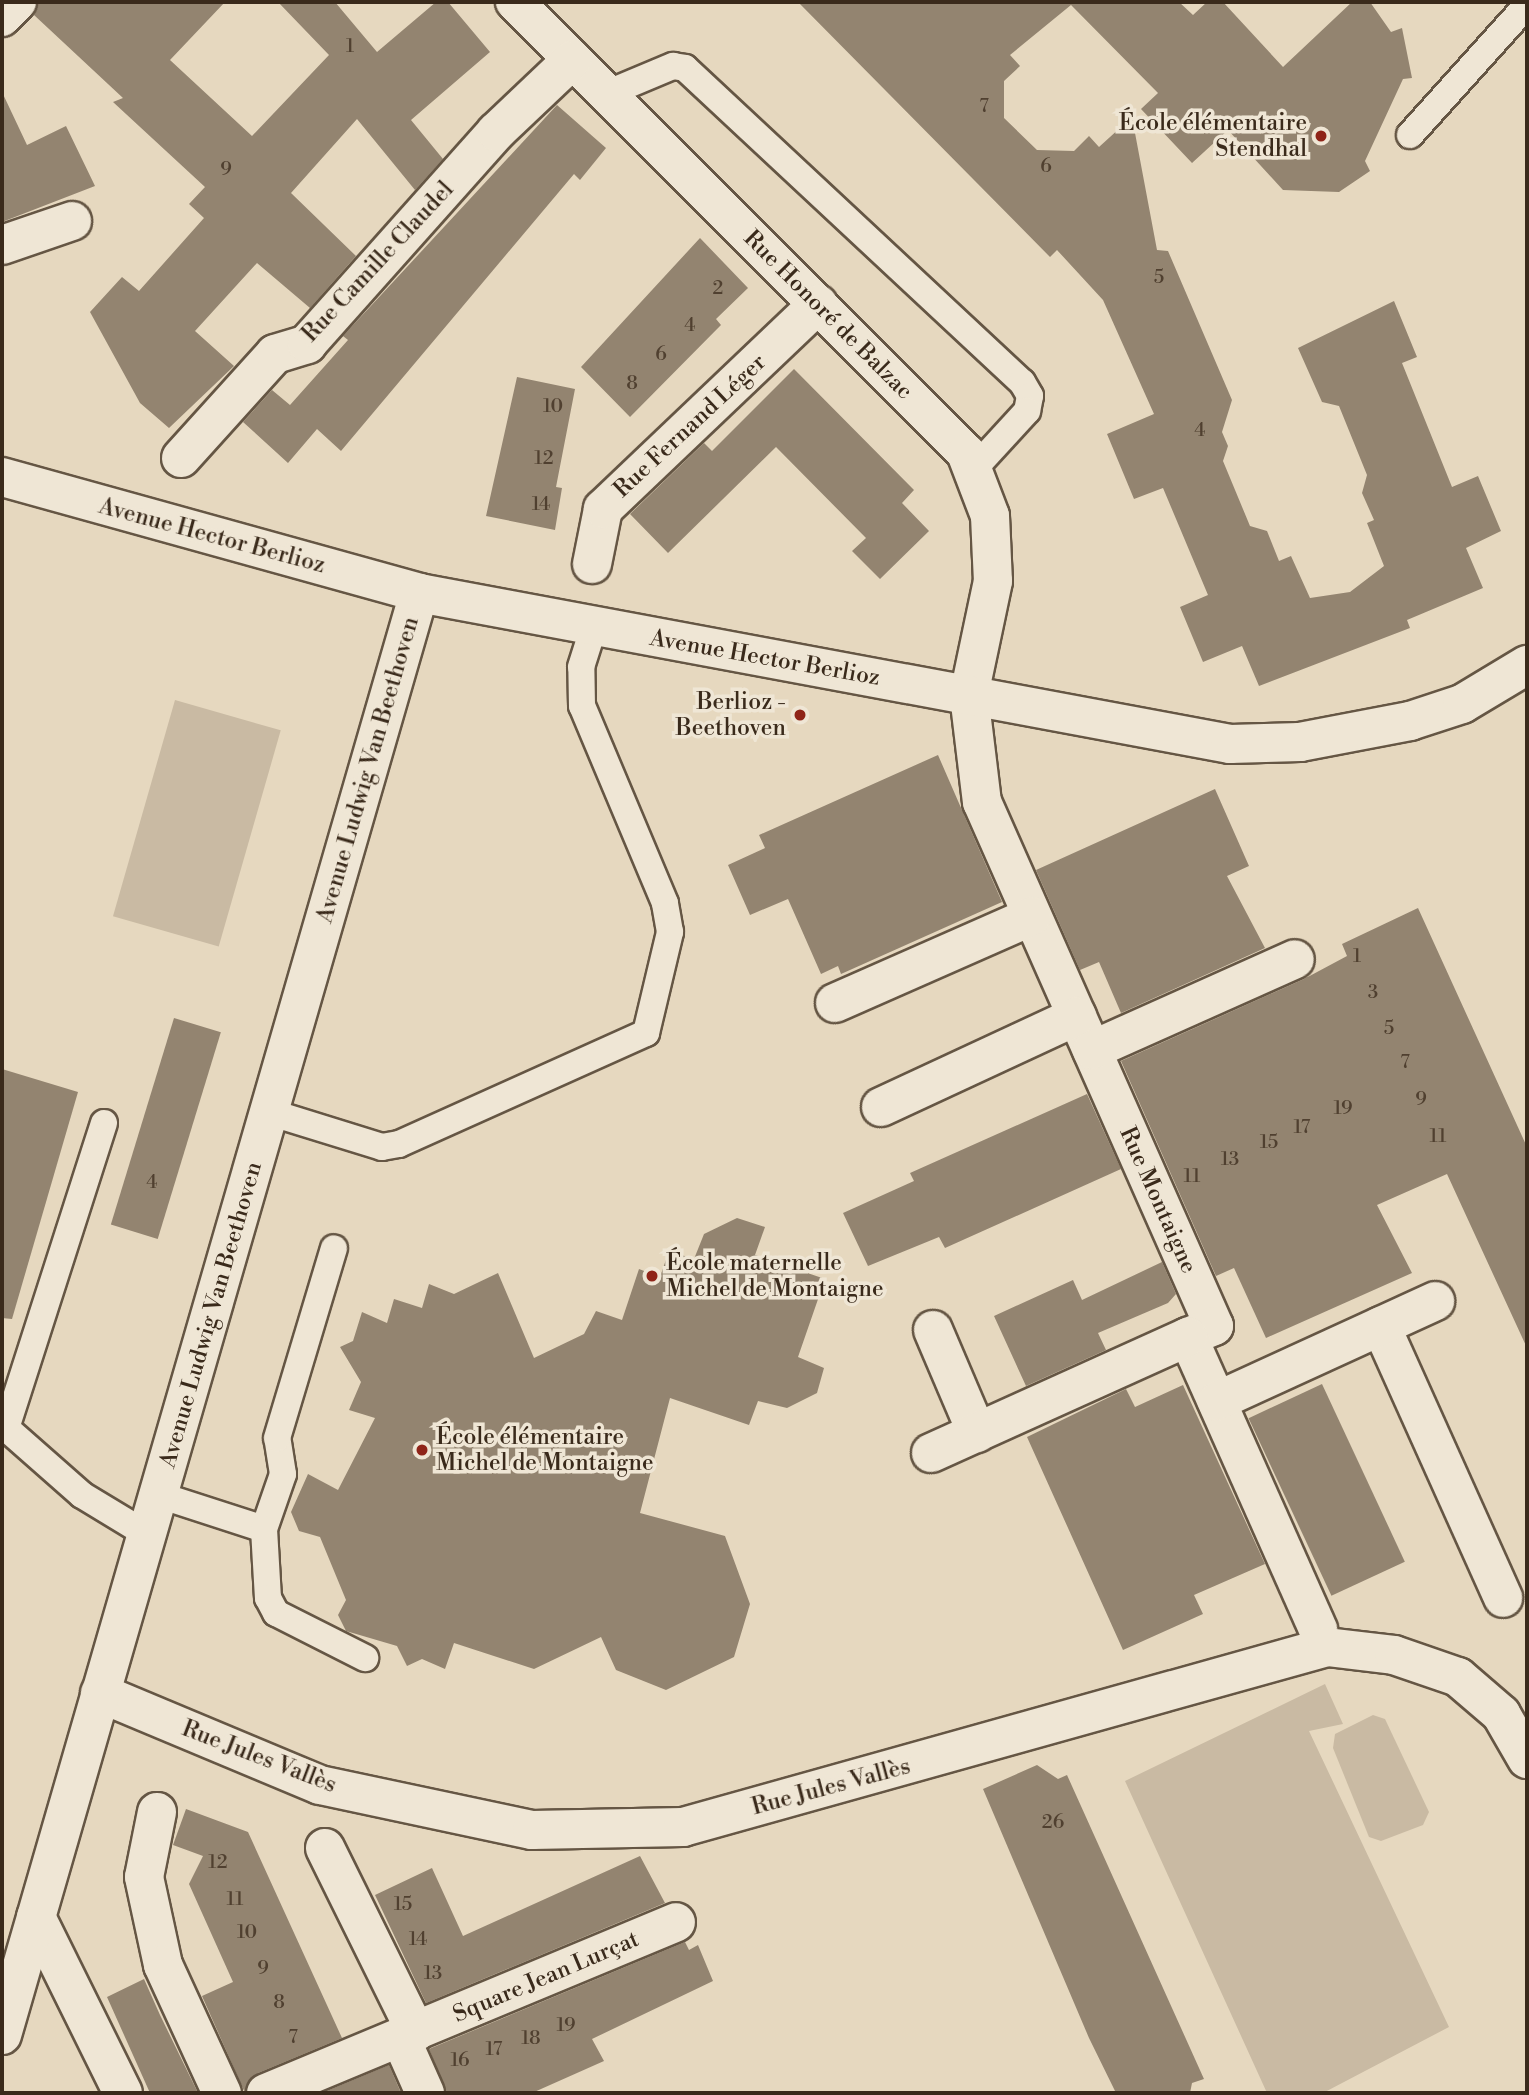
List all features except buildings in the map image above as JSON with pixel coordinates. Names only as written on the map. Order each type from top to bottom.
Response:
[{"type":"street","points":[[2,17],[17,2]]},
{"type":"street","name":"Rue Honoré de Balzac","points":[[515,2],[966,453],[990,516],[993,581],[969,695]]},
{"type":"street","name":"Rue Camille Claudel","points":[[181,458],[275,354],[307,345],[496,132],[572,60]]},
{"type":"street","points":[[2,245],[72,221]]},
{"type":"street","name":"Rue Fernand Léger","points":[[592,565],[603,509],[818,304]]},
{"type":"street","name":"Avenue Hector Berlioz","points":[[2,477],[419,593],[1230,744],[1300,742],[1410,722],[1462,704],[1527,665]]},
{"type":"street","name":"Avenue Ludwig Van Beethoven","points":[[2,2035],[419,593]]},
{"type":"street","name":"Rue Montaigne","points":[[931,1453],[1214,1326],[982,802],[969,695]]},
{"type":"street","points":[[835,1003],[1032,916]]},
{"type":"street","points":[[881,1107],[1295,959]]},
{"type":"street","points":[[1217,1401],[1435,1301]]},
{"type":"street","points":[[1381,1326],[1503,1598]]},
{"type":"street","points":[[933,1330],[977,1433]]},
{"type":"street","points":[[1188,1337],[1318,1629]]},
{"type":"street","name":"Rue Jules Vallès","points":[[100,1693],[320,1785],[532,1830],[683,1827],[1327,1647],[1394,1655],[1458,1678],[1501,1714],[1527,1759]]},
{"type":"street","points":[[157,1812],[144,1877],[163,1965],[222,2093]]},
{"type":"street","points":[[325,1848],[408,2035],[425,2093]]},
{"type":"street","points":[[36,1917],[123,2093]]},
{"type":"street","name":"Square Jean Lurçat","points":[[266,2093],[676,1922]]},
{"type":"lane","points":[[1410,135],[1527,5]]},
{"type":"lane","points":[[606,94],[673,66],[685,68],[1022,382],[1030,396],[1027,411],[972,471]]},
{"type":"lane","points":[[269,1112],[382,1147],[399,1144],[646,1033],[670,932],[665,903],[582,706],[581,667],[594,626]]},
{"type":"lane","points":[[104,1123],[4,1427],[82,1495],[148,1535]]},
{"type":"lane","points":[[334,1248],[277,1438],[283,1474],[264,1529],[268,1598],[276,1613],[365,1658]]},
{"type":"lane","points":[[159,1495],[264,1529]]},
{"type":"shaded area","points":[[175,700],[281,730],[219,947],[113,916]]},
{"type":"shaded area","points":[[1325,1684],[1343,1724],[1309,1731],[1449,2027],[1323,2093],[1267,2093],[1125,1781]]},
{"type":"shaded area","points":[[1373,1715],[1385,1719],[1429,1812],[1423,1825],[1381,1841],[1369,1837],[1333,1748],[1335,1734]]},
{"type":"place","name":"École élémentaire Stendhal","points":[[1321,136]]},
{"type":"place","name":"Berlioz - Beethoven","points":[[800,715]]},
{"type":"place","name":"École maternelle Michel de Montaigne","points":[[652,1276]]},
{"type":"place","name":"École élémentaire Michel de Montaigne","points":[[422,1450]]}]
